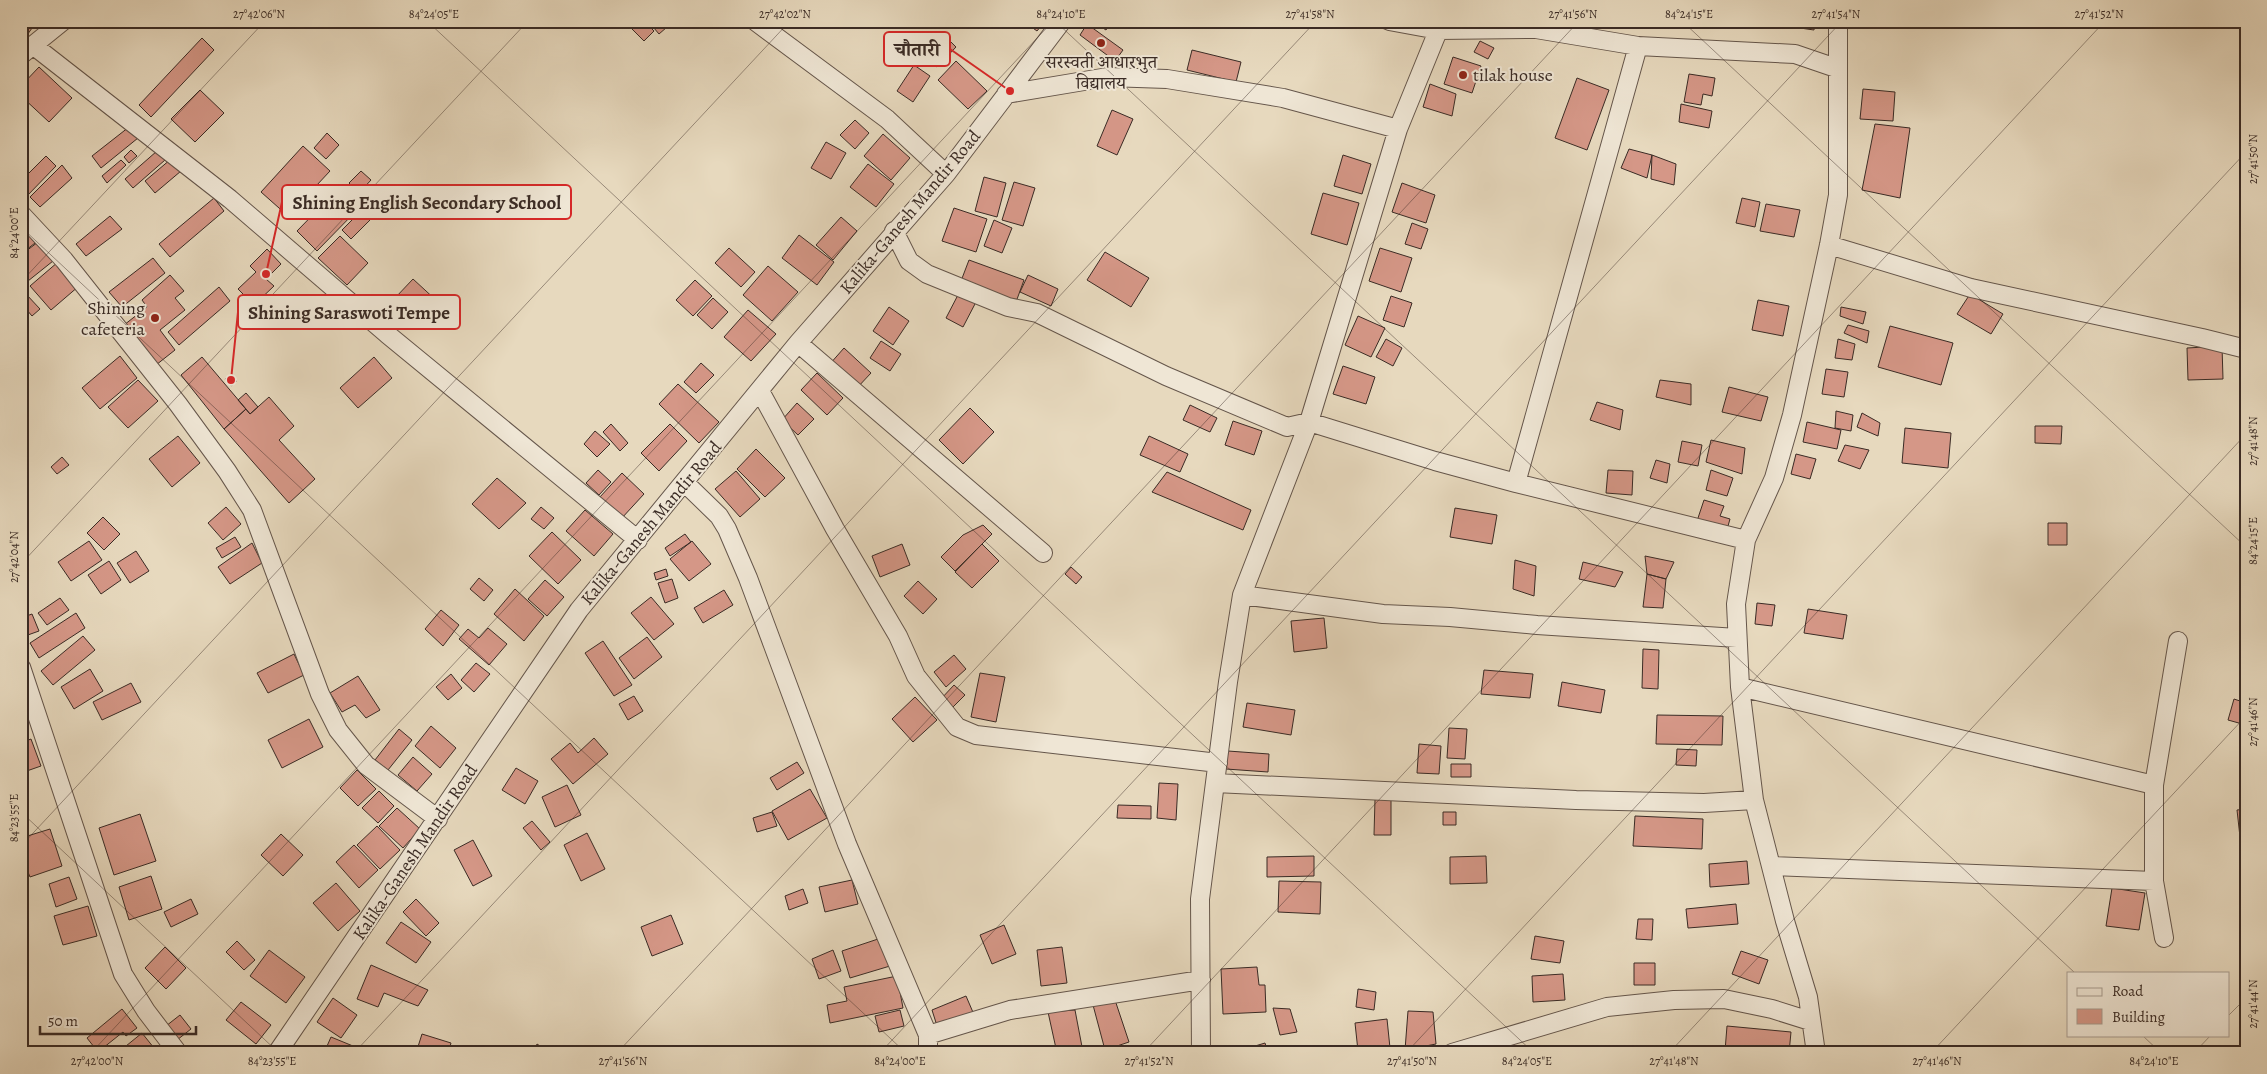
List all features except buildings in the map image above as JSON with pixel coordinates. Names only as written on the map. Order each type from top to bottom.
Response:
[{"type":"street","points":[[63,21],[27,50],[230,199],[386,334],[638,540]]},
{"type":"street","points":[[755,21],[887,119],[946,174]]},
{"type":"street","name":"Kalika-Ganesh Mandir Road","points":[[277,1053],[579,610],[798,343],[894,231],[946,174],[1062,21]]},
{"type":"street","points":[[1389,21],[1440,26],[1536,29],[1638,46],[1795,54],[1836,68]]},
{"type":"street","points":[[1816,1053],[1808,997],[1785,921],[1754,800],[1740,687],[1736,604],[1746,540],[1774,478],[1792,416],[1838,195],[1839,124],[1836,68],[1838,21]]},
{"type":"street","points":[[1201,1053],[1200,899],[1228,682],[1242,595],[1309,422],[1398,129],[1440,26]]},
{"type":"street","points":[[1516,483],[1638,46]]},
{"type":"street","points":[[1006,94],[1108,77],[1167,79],[1283,98],[1398,129]]},
{"type":"street","points":[[21,214],[64,260],[178,404],[227,471],[252,510],[320,694],[338,730],[366,765],[438,819]]},
{"type":"street","points":[[894,231],[909,261],[927,274],[1008,307],[1037,313],[1166,376],[1287,427],[1309,422],[1435,461],[1516,483],[1746,540]]},
{"type":"street","points":[[1829,245],[1971,288],[2246,349]]},
{"type":"street","points":[[798,343],[1043,552]]},
{"type":"street","points":[[760,391],[835,529],[898,636],[916,676],[957,727],[976,735],[1218,763]]},
{"type":"street","points":[[685,483],[719,516],[727,529],[748,578],[847,844],[928,1044],[1010,1010],[1201,980]]},
{"type":"street","points":[[1242,595],[1382,614],[1450,616],[1537,625],[1737,638]]},
{"type":"street","points":[[2164,938],[2154,881],[2154,785],[2178,640]]},
{"type":"street","points":[[21,667],[123,974],[146,1011],[178,1053]]},
{"type":"street","points":[[1740,687],[2154,785]]},
{"type":"street","points":[[1215,783],[1576,800],[1704,803],[1754,800]]},
{"type":"street","points":[[1771,866],[2154,881]]},
{"type":"street","points":[[1452,1053],[1607,1008],[1674,1000],[1724,999],[1772,1009],[1810,1021]]},
{"type":"place","name":"सरस्वती आधारभुत विद्यालय","points":[[1101,43]]},
{"type":"place","name":"tilak house","points":[[1463,75]]},
{"type":"place","name":"चौतारी","points":[[1010,91]]},
{"type":"place","name":"Shining English Secondary School","points":[[266,274]]},
{"type":"place","name":"Shining cafeteria","points":[[155,318]]},
{"type":"place","name":"Shining Saraswoti Tempe","points":[[231,380]]}]
